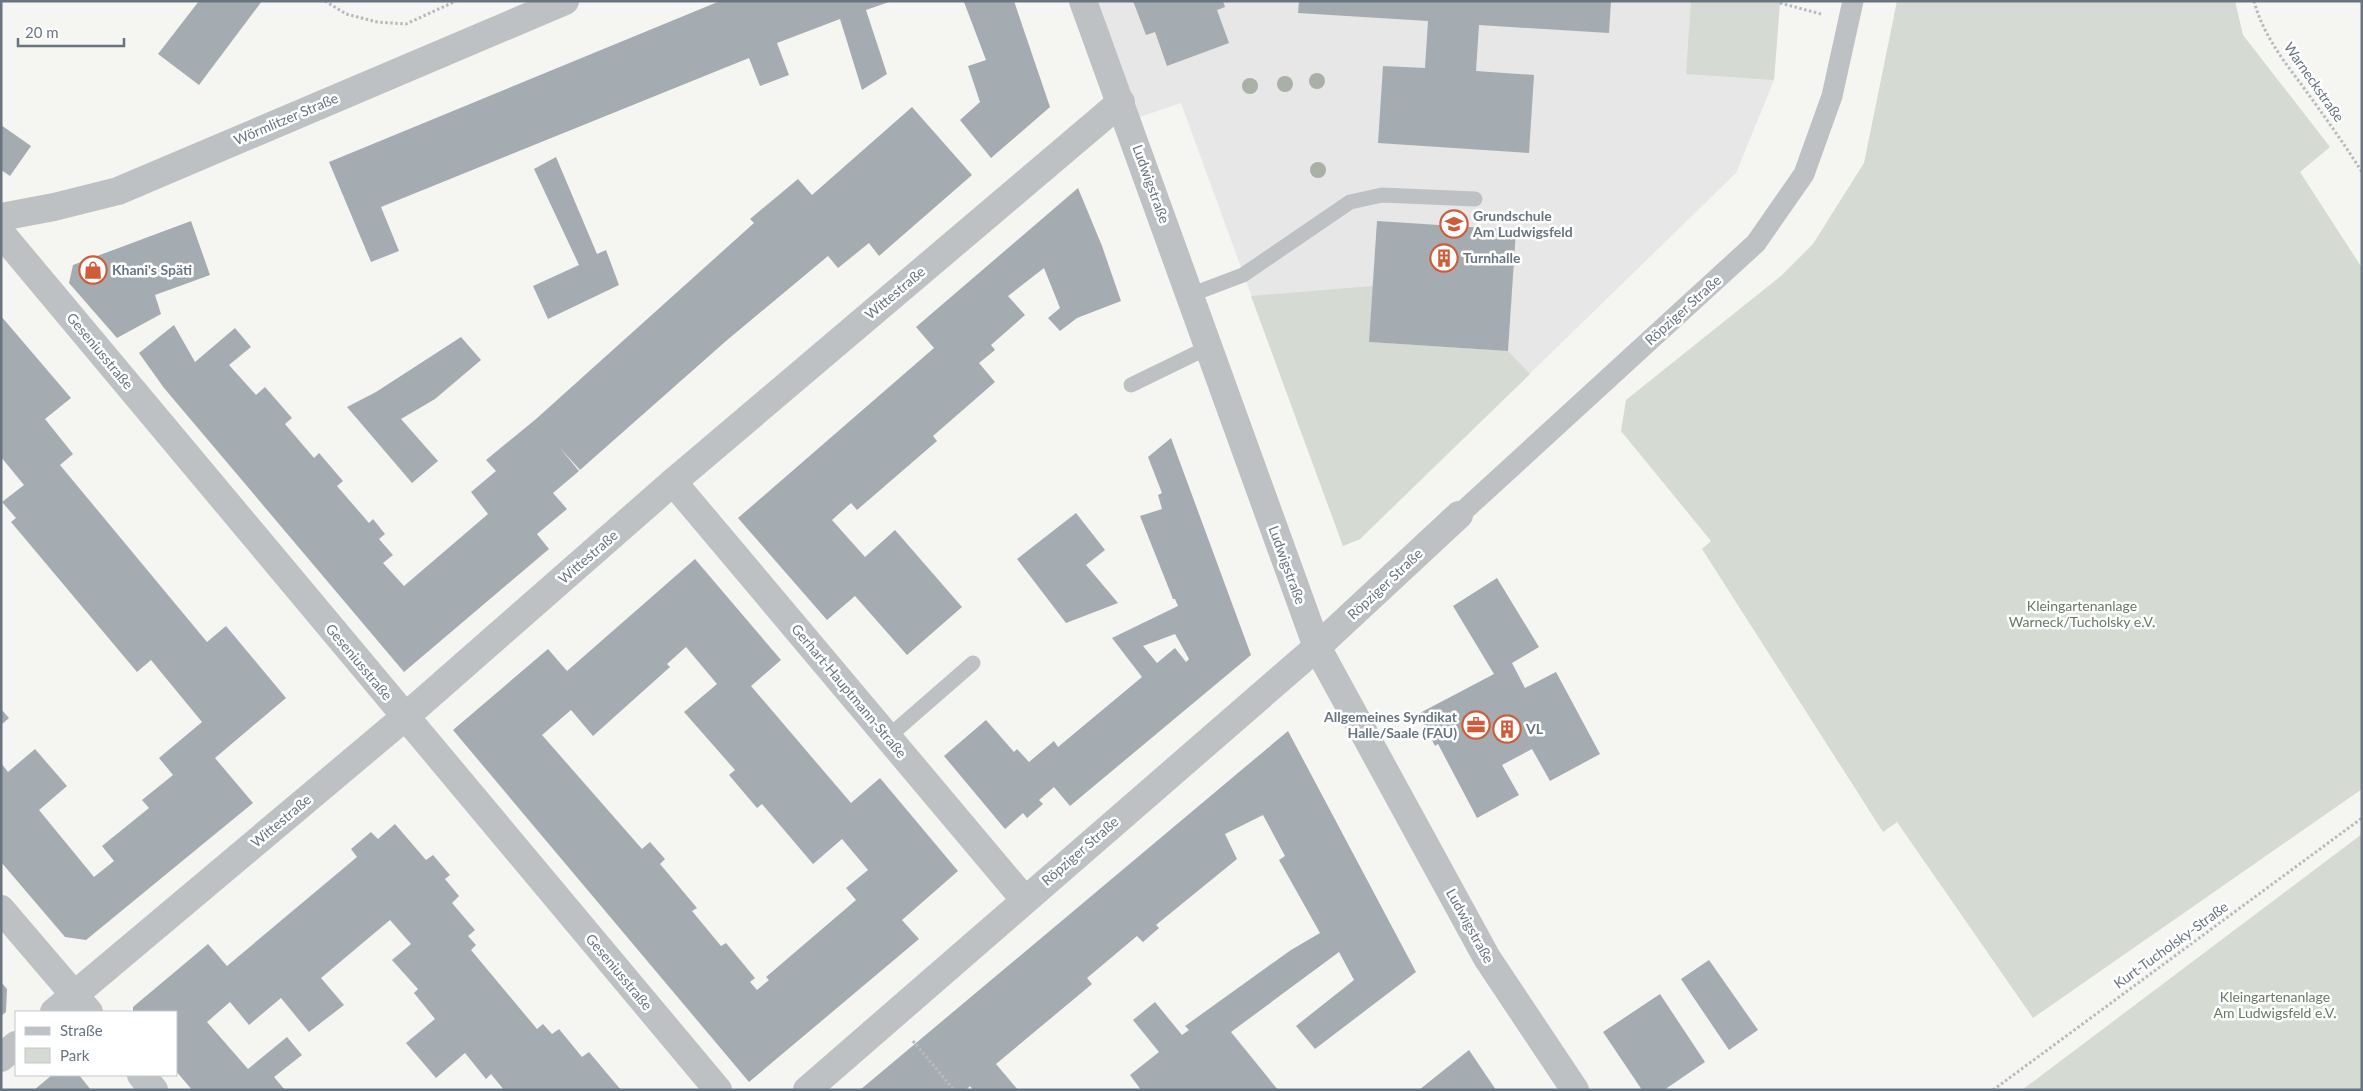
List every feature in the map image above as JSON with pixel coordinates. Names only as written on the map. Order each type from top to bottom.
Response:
[{"type":"street","name":"Wörmlitzer Straße","points":[[1,217],[54,207],[118,191],[565,1]]},
{"type":"street","name":"Ludwigstraße","points":[[1084,1],[1317,647],[1487,958],[1575,1090]]},
{"type":"street","name":"Röpziger Straße","points":[[807,1090],[1024,899],[1317,647],[1756,243],[1804,174],[1832,96],[1852,1]]},
{"type":"street","name":"Wittestraße","points":[[72,1007],[673,482],[1121,102]]},
{"type":"street","name":"Geseniusstraße","points":[[1,234],[718,1090]]},
{"type":"street","name":"Gerhart-Hauptmann-Straße","points":[[673,482],[1024,899]]},
{"type":"street","points":[[1,909],[72,1007]]},
{"type":"street","points":[[1,1058],[15,1046]]},
{"type":"street","points":[[142,1076],[154,1090]]},
{"type":"lane","points":[[1190,295],[1243,275],[1350,202],[1382,195],[1475,199]]},
{"type":"lane","points":[[1131,385],[1209,347]]},
{"type":"lane","points":[[888,737],[973,663]]},
{"type":"path","points":[[325,1],[346,14],[377,22],[406,24],[456,1]]},
{"type":"path","name":"Warneckstraße","points":[[2254,1],[2262,23],[2283,59],[2362,172]]},
{"type":"path","points":[[1780,3],[1817,13]]},
{"type":"path","name":"Kurt-Tucholsky-Straße","points":[[1993,1090],[2362,818]]},
{"type":"path","points":[[892,1017],[954,1090]]},
{"type":"shaded area","name":"Grundschule Am Ludwigsfeld","points":[[1083,1],[1780,1],[1774,80],[1736,173],[1360,539],[1343,546],[1181,103],[1128,121]]},
{"type":"green space","points":[[1691,1],[1780,1],[1774,80],[1686,74]]},
{"type":"green space","name":"Kleingartenanlage Warneck/Tucholsky e.V.","points":[[1897,1],[2235,1],[2243,35],[2330,147],[2300,172],[2362,268],[2362,789],[2033,1018],[1897,822],[1883,832],[1702,549],[1711,541],[1621,431],[1626,400],[1781,276],[1813,244],[1864,163]]},
{"type":"green space","points":[[1373,286],[1369,342],[1508,351],[1530,374],[1360,539],[1343,546],[1251,296]]},
{"type":"green space","name":"Kleingartenanlage Am Ludwigsfeld e.V.","points":[[2362,834],[2362,1090],[2022,1090]]},
{"type":"building","points":[[199,1],[262,1],[199,85],[158,54]]},
{"type":"building","points":[[720,1],[892,1],[866,10],[887,74],[862,90],[840,19],[777,43],[789,75],[760,86],[749,58],[381,207],[399,251],[371,262],[329,162]]},
{"type":"building","points":[[1014,1],[1050,107],[991,158],[960,120],[980,102],[968,66],[986,60],[964,2]]},
{"type":"building","points":[[1133,1],[1223,1],[1225,7],[1217,10],[1229,43],[1167,66],[1155,32],[1146,35]]},
{"type":"building","points":[[1299,1],[1611,1],[1609,33],[1479,25],[1476,71],[1534,75],[1529,153],[1378,143],[1383,66],[1425,68],[1428,21],[1298,13]]},
{"type":"building","points":[[912,107],[972,175],[879,256],[869,243],[838,268],[828,256],[726,341],[580,470],[560,448],[579,471],[553,493],[567,509],[537,534],[549,549],[404,672],[164,388],[139,353],[174,325],[195,362],[235,328],[251,347],[229,365],[256,395],[265,387],[292,418],[285,424],[314,458],[319,453],[343,481],[337,486],[369,523],[373,519],[385,534],[379,539],[393,555],[383,563],[404,586],[488,514],[471,492],[496,471],[486,460],[536,419],[754,223],[750,219],[798,179],[812,195]]},
{"type":"building","points":[[1,125],[31,146],[10,176],[1,170]]},
{"type":"building","points":[[556,157],[597,254],[606,250],[619,285],[548,319],[533,286],[579,265],[534,169]]},
{"type":"building","points":[[1078,188],[1102,246],[1121,301],[1077,318],[1060,331],[1048,318],[1060,308],[1044,268],[1008,296],[1025,315],[991,345],[995,350],[979,363],[995,382],[933,436],[937,441],[857,510],[851,503],[832,520],[865,557],[895,530],[962,607],[907,655],[855,596],[827,620],[738,518],[934,348],[916,327]]},
{"type":"building","points":[[191,221],[210,275],[155,295],[161,314],[117,338],[69,283],[73,265]]},
{"type":"building","name":"Turnhalle","points":[[1377,221],[1516,230],[1508,351],[1369,342]]},
{"type":"building","points":[[1,316],[71,398],[45,419],[73,454],[60,465],[207,642],[226,626],[286,698],[215,758],[253,803],[86,940],[65,937],[1,862],[1,763],[8,772],[35,749],[67,786],[39,810],[94,877],[114,861],[102,846],[149,808],[142,800],[173,775],[159,758],[202,722],[151,660],[137,672],[11,522],[16,518],[2,502],[24,485],[1,457]]},
{"type":"building","points":[[461,337],[481,360],[435,399],[401,419],[438,461],[412,483],[347,407],[376,392]]},
{"type":"building","points":[[1171,438],[1251,655],[1070,806],[1054,787],[1039,800],[1043,804],[1027,818],[1023,813],[1005,829],[944,756],[986,720],[1014,752],[1017,749],[1029,762],[1054,741],[1058,747],[1142,677],[1112,638],[1178,606],[1175,599],[1173,599],[1140,516],[1162,509],[1158,495],[1162,493],[1148,457]],"holes":[[[1175,634],[1189,659],[1186,662],[1175,648],[1157,663],[1143,646]]]},
{"type":"building","points":[[1076,513],[1105,550],[1086,565],[1118,603],[1066,623],[1017,559]]},
{"type":"building","points":[[695,559],[781,660],[751,686],[851,803],[880,778],[958,871],[902,920],[919,939],[749,1082],[453,730],[548,649],[567,671]],"holes":[[[686,647],[717,684],[684,712],[735,770],[729,775],[757,808],[762,804],[813,864],[842,839],[868,870],[846,888],[856,900],[766,977],[769,980],[757,990],[750,982],[755,978],[726,943],[721,946],[692,911],[697,908],[660,864],[665,859],[650,842],[642,849],[542,735],[571,710],[593,736],[670,667],[667,664]]]},
{"type":"building","name":"VL","points":[[1497,578],[1539,647],[1512,663],[1525,688],[1556,672],[1600,754],[1550,781],[1532,749],[1502,765],[1519,795],[1477,818],[1438,744],[1435,746],[1418,714],[1494,674],[1453,606]]},
{"type":"building","points":[[1,709],[9,718],[1,725]]},
{"type":"building","points":[[1288,731],[1416,972],[1315,1049],[1296,1026],[1354,980],[1339,952],[1231,1032],[1278,1090],[1141,1090],[1130,1075],[1159,1052],[1133,1020],[1155,1002],[1182,1035],[1189,1030],[1185,1026],[1291,950],[1320,933],[1279,860],[1285,856],[1263,815],[1225,834],[1237,859],[1156,925],[1159,928],[1143,942],[1137,936],[1087,978],[1092,984],[996,1064],[1018,1090],[973,1090],[970,1086],[966,1090],[860,1090]]},
{"type":"building","points":[[395,824],[426,860],[433,855],[450,875],[445,879],[459,896],[452,903],[475,930],[468,936],[476,945],[471,950],[537,1029],[543,1024],[552,1034],[559,1029],[582,1057],[589,1052],[621,1090],[504,1090],[491,1074],[486,1079],[465,1053],[436,1078],[406,1043],[435,1019],[414,993],[418,989],[392,960],[411,944],[390,920],[321,978],[344,1005],[309,1032],[281,998],[249,1025],[230,1002],[207,1022],[248,1069],[287,1037],[302,1055],[274,1077],[285,1090],[192,1090],[178,1073],[178,1011],[133,1011],[133,1007],[208,944],[227,966],[357,857],[351,849],[371,832],[378,839]]},
{"type":"building","points":[[1709,960],[1758,1030],[1729,1050],[1681,979]]},
{"type":"building","points":[[1,982],[7,989],[6,1012],[1,1016]]},
{"type":"building","points":[[1660,994],[1705,1062],[1664,1090],[1642,1090],[1603,1032]]},
{"type":"building","points":[[1469,1050],[1496,1090],[1419,1090]]},
{"type":"building","points":[[51,1076],[80,1076],[91,1090],[34,1090]]},
{"type":"place","name":"Grundschule Am Ludwigsfeld","points":[[1454,224]]},
{"type":"place","name":"Turnhalle","points":[[1444,258]]},
{"type":"place","name":"Khani's Späti","points":[[93,270]]},
{"type":"place","name":"Allgemeines Syndikat Halle/Saale (FAU)","points":[[1476,725]]},
{"type":"place","name":"VL","points":[[1507,729]]}]
